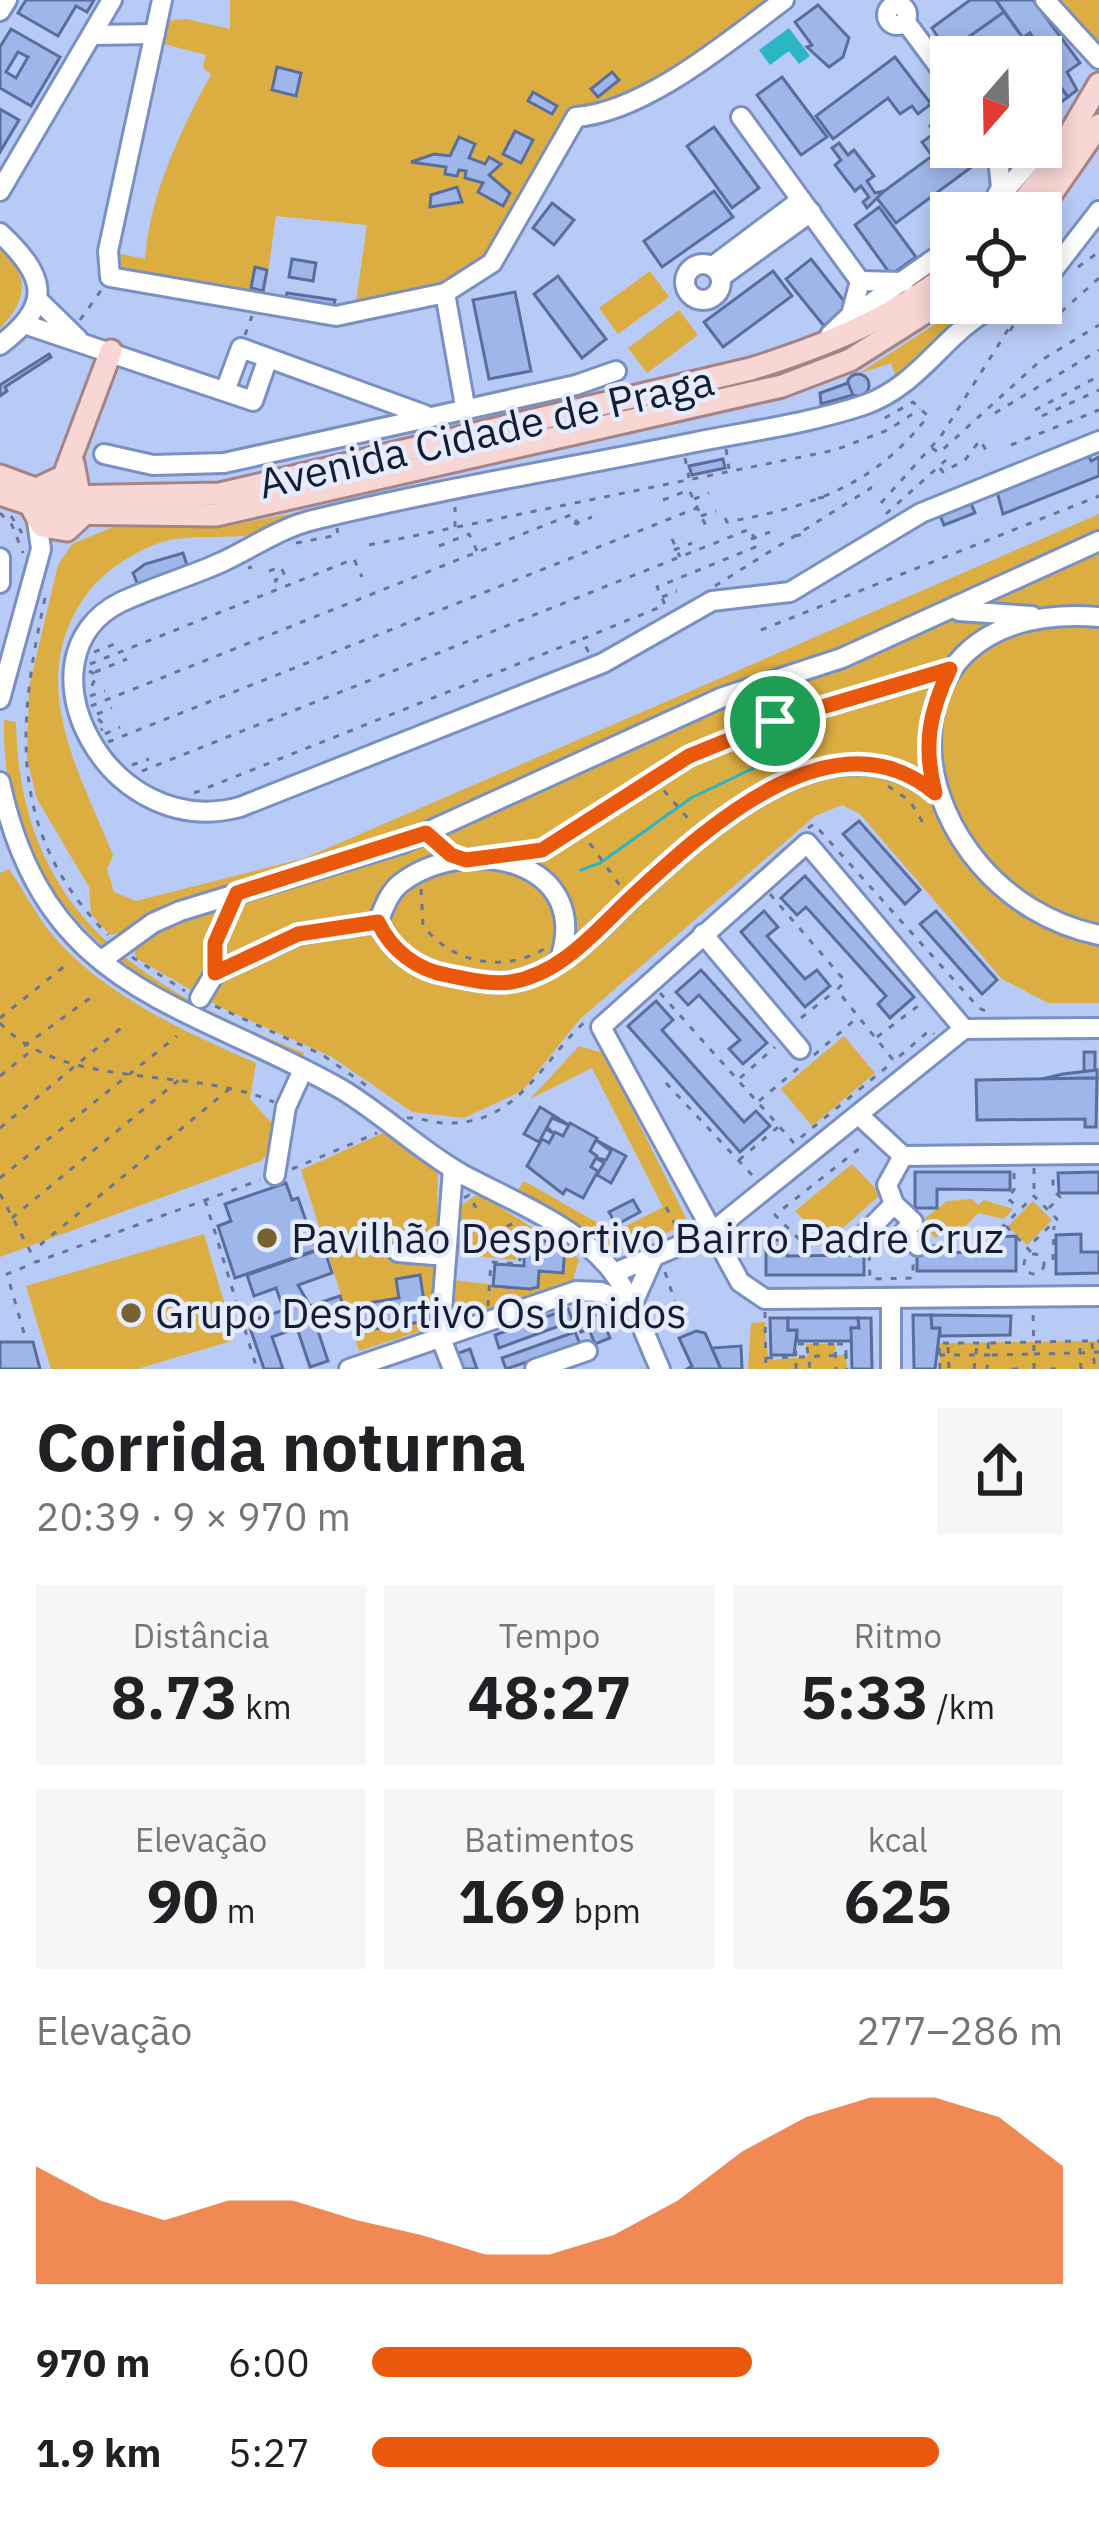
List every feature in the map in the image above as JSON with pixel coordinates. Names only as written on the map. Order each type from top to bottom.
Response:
[{"type":"main road","points":[[1014,192],[1073,127],[1099,84]]},
{"type":"main road","points":[[1053,192],[1099,125]]},
{"type":"main road","name":"Avenida Cidade de Praga","points":[[0,494],[35,507],[75,489],[220,494],[751,370],[896,312],[930,287]]},
{"type":"main road","name":"Avenida Cidade de Praga","points":[[75,489],[216,514],[782,386],[850,360],[930,309]]},
{"type":"main road","points":[[75,489],[35,507],[61,532],[75,489],[111,351]]},
{"type":"main road","name":"Avenida Cidade de Praga","points":[[0,476],[35,507]]},
{"type":"street","points":[[0,11],[7,0]]},
{"type":"street","points":[[0,191],[112,0]]},
{"type":"street","points":[[162,0],[108,251],[110,278],[336,316],[445,292],[492,263],[576,118],[605,115],[702,61],[784,0]]},
{"type":"street","points":[[1045,0],[1099,59]]},
{"type":"street","points":[[904,21],[930,55]]},
{"type":"street","points":[[92,35],[155,34]]},
{"type":"street","points":[[741,117],[860,281]]},
{"type":"street","points":[[1062,134],[1073,127]]},
{"type":"street","points":[[717,272],[806,206]]},
{"type":"street","points":[[1062,266],[1099,211]]},
{"type":"street","points":[[0,233],[32,262],[37,299],[24,324],[0,345]]},
{"type":"street","points":[[809,350],[930,263]]},
{"type":"street","points":[[860,281],[904,282]]},
{"type":"street","points":[[848,320],[860,281]]},
{"type":"street","points":[[445,292],[465,406]]},
{"type":"street","points":[[37,299],[111,351],[253,401],[268,358]]},
{"type":"street","points":[[24,324],[77,331]]},
{"type":"street","points":[[962,324],[910,382],[864,405],[311,520],[124,601],[102,615],[85,640],[76,681],[80,716],[100,759],[139,795],[182,811],[225,811],[603,663],[712,601],[790,592],[895,526],[1099,441]]},
{"type":"street","points":[[225,391],[241,348],[425,415]]},
{"type":"street","points":[[104,454],[144,464],[214,464],[465,406],[576,386],[616,370]]},
{"type":"street","points":[[361,430],[373,396]]},
{"type":"street","points":[[0,699],[41,549],[35,507]]},
{"type":"street","points":[[41,549],[61,532]]},
{"type":"street","points":[[102,960],[153,923],[426,833],[723,697],[842,658],[1099,541]]},
{"type":"street","points":[[0,558],[0,584]]},
{"type":"street","points":[[951,610],[1099,616]]},
{"type":"street","points":[[1037,617],[994,634],[950,669],[929,720],[928,766],[935,793],[963,844],[1003,890],[1048,919],[1099,935]]},
{"type":"street","points":[[378,922],[390,943],[437,974],[512,982],[559,962],[676,858],[740,809],[797,777],[855,760],[911,775],[935,793]]},
{"type":"street","points":[[0,782],[4,818],[42,894],[102,960],[186,1018],[398,1117],[453,1169],[598,1256],[632,1305],[659,1369]]},
{"type":"street","points":[[426,833],[451,855],[466,860]]},
{"type":"street","points":[[964,1028],[802,841],[650,982],[596,1022],[740,1282],[765,1299],[1099,1296]]},
{"type":"street","points":[[378,922],[399,884],[425,870],[466,860],[508,859],[554,892],[566,930],[559,962]]},
{"type":"street","points":[[200,998],[215,973],[215,943],[237,893]]},
{"type":"street","points":[[215,973],[298,934],[378,922]]},
{"type":"street","points":[[703,934],[800,1049]]},
{"type":"street","points":[[614,1273],[659,1265],[712,1232],[861,1117],[964,1028],[1099,1028]]},
{"type":"street","points":[[274,1175],[286,1107],[303,1070]]},
{"type":"street","points":[[861,1117],[903,1156],[1099,1154]]},
{"type":"street","points":[[903,1156],[887,1185],[894,1204],[913,1222],[904,1232],[910,1245]]},
{"type":"street","points":[[453,1169],[440,1336],[453,1369]]},
{"type":"street","points":[[864,1247],[894,1204]]},
{"type":"street","points":[[398,1252],[447,1253]]},
{"type":"street","points":[[576,1291],[598,1256]]},
{"type":"street","points":[[632,1305],[659,1265]]},
{"type":"street","points":[[349,1369],[576,1291],[601,1292],[632,1305]]},
{"type":"street","points":[[891,1298],[891,1369]]},
{"type":"street","points":[[535,1369],[586,1351]]},
{"type":"path","points":[[1074,263],[1082,269],[1099,252]]},
{"type":"path","points":[[1069,271],[1081,253]]},
{"type":"path","points":[[77,331],[110,278]]},
{"type":"path","points":[[1062,311],[1099,278]]},
{"type":"path","points":[[241,348],[257,302]]},
{"type":"path","points":[[881,503],[932,448],[1001,324]]},
{"type":"path","points":[[1010,324],[1010,331]]},
{"type":"path","points":[[932,448],[939,453],[1020,377],[1099,325]]},
{"type":"path","points":[[995,413],[1099,350]]},
{"type":"path","points":[[1035,410],[1099,376]]},
{"type":"path","points":[[1042,416],[1099,389]]},
{"type":"path","points":[[725,518],[727,523],[832,496],[895,456],[928,416],[913,401],[883,419]]},
{"type":"path","points":[[369,545],[857,444],[920,409]]},
{"type":"path","points":[[1011,445],[1099,410]]},
{"type":"path","points":[[922,424],[937,434]]},
{"type":"path","points":[[938,466],[943,472],[965,460],[980,440],[986,450]]},
{"type":"path","points":[[725,446],[730,471]]},
{"type":"path","points":[[684,453],[689,479]]},
{"type":"path","points":[[895,526],[886,513],[946,460]]},
{"type":"path","points":[[707,590],[871,488],[865,478]]},
{"type":"path","points":[[663,500],[689,490],[706,526]]},
{"type":"path","points":[[693,499],[709,493]]},
{"type":"path","points":[[892,493],[900,501]]},
{"type":"path","points":[[818,498],[832,496]]},
{"type":"path","points":[[761,630],[1099,496]]},
{"type":"path","points":[[454,500],[455,527]]},
{"type":"path","points":[[98,746],[697,508]]},
{"type":"path","points":[[700,517],[716,511]]},
{"type":"path","points":[[84,710],[573,514],[581,532]]},
{"type":"path","points":[[575,524],[592,517]]},
{"type":"path","points":[[130,776],[750,529],[758,547],[657,587],[665,605],[179,799]]},
{"type":"path","points":[[753,538],[770,532]]},
{"type":"path","points":[[795,536],[809,533]]},
{"type":"path","points":[[440,546],[470,534],[478,553]]},
{"type":"path","points":[[672,539],[680,558]]},
{"type":"path","points":[[675,549],[692,543]]},
{"type":"path","points":[[248,558],[256,576]]},
{"type":"path","points":[[86,665],[354,559],[362,578]]},
{"type":"path","points":[[269,571],[281,567],[285,576],[274,580],[280,589]]},
{"type":"path","points":[[662,597],[676,591]]},
{"type":"path","points":[[45,596],[26,686],[25,774],[64,879],[120,947],[200,998],[346,1068],[381,1098]]},
{"type":"path","points":[[108,634],[86,656],[86,665],[97,675],[84,699],[84,710],[105,722],[97,738],[120,728]]},
{"type":"path","points":[[582,639],[590,656],[606,650]]},
{"type":"path","points":[[86,656],[120,642]]},
{"type":"path","points":[[92,674],[127,659]]},
{"type":"path","points":[[508,859],[582,832],[689,756],[950,669]]},
{"type":"path","points":[[84,699],[105,691]]},
{"type":"path","points":[[90,717],[112,708]]},
{"type":"path","points":[[776,724],[796,772]]},
{"type":"path","points":[[122,760],[127,767]]},
{"type":"path","points":[[655,780],[700,833]]},
{"type":"path","points":[[885,785],[910,801],[923,823]]},
{"type":"path","points":[[802,841],[814,824],[979,1008],[994,1014]]},
{"type":"path","points":[[582,832],[626,895]]},
{"type":"path","points":[[425,870],[419,904],[423,925],[460,955],[519,961],[537,954],[566,930]]},
{"type":"path","points":[[760,884],[845,982],[801,1018]]},
{"type":"path","points":[[66,964],[0,1021],[22,1047],[76,1065],[234,1084],[286,1107]]},
{"type":"path","points":[[650,982],[794,1143],[930,1030],[945,1045]]},
{"type":"path","points":[[836,990],[894,1061]]},
{"type":"path","points":[[22,1047],[98,993]]},
{"type":"path","points":[[876,1039],[923,1001]]},
{"type":"path","points":[[338,1150],[398,1117],[445,1123],[481,1118],[523,1097],[596,1022]]},
{"type":"path","points":[[0,1128],[126,1024]]},
{"type":"path","points":[[0,1178],[177,1036]]},
{"type":"path","points":[[737,1080],[775,1048]]},
{"type":"path","points":[[0,1076],[31,1051]]},
{"type":"path","points":[[11,1219],[182,1078]]},
{"type":"path","points":[[666,1083],[753,1176]]},
{"type":"path","points":[[40,1245],[234,1084]]},
{"type":"path","points":[[739,1160],[779,1126]]},
{"type":"path","points":[[881,1136],[863,1144],[775,1216],[805,1245],[864,1247],[890,1233],[910,1245],[985,1244],[1034,1196]]},
{"type":"path","points":[[1034,1154],[1034,1196],[1054,1222],[1053,1260]]},
{"type":"path","points":[[1014,1173],[1014,1190],[1007,1198],[1020,1210]]},
{"type":"path","points":[[1047,1209],[1060,1197],[1053,1190],[1053,1173]]},
{"type":"path","points":[[0,1194],[35,1262]]},
{"type":"path","points":[[24,1334],[7,1274],[204,1198],[257,1369]]},
{"type":"path","points":[[666,1207],[679,1231]]},
{"type":"path","points":[[447,1253],[532,1216],[521,1237],[519,1264],[491,1262],[487,1320]]},
{"type":"path","points":[[1027,1248],[1054,1222]]},
{"type":"path","points":[[1005,1225],[1032,1253]]},
{"type":"path","points":[[864,1247],[870,1279],[913,1278],[910,1245]]},
{"type":"path","points":[[659,1265],[681,1319]]},
{"type":"path","points":[[1034,1297],[1034,1369]]},
{"type":"path","points":[[765,1310],[766,1369]]},
{"type":"path","points":[[1080,1341],[1081,1369]]},
{"type":"path","points":[[940,1369],[939,1343],[1096,1341],[1095,1369]]},
{"type":"path","points":[[835,1343],[836,1369]]},
{"type":"path","points":[[796,1369],[795,1344],[835,1343],[846,1344],[847,1369]]},
{"type":"path","points":[[947,1343],[949,1369]]},
{"type":"path","points":[[987,1369],[988,1343]]},
{"type":"path","points":[[806,1344],[809,1369]]},
{"type":"path","points":[[974,1369],[976,1344]]},
{"type":"path","points":[[939,1354],[1096,1352]]},
{"type":"path","points":[[767,1358],[846,1355]]},
{"type":"path","points":[[1012,1369],[1020,1369]]},
{"type":"shaded area","points":[[230,0],[778,0],[654,84],[572,114],[489,259],[443,288],[355,308],[367,225],[276,216],[264,299],[119,276],[112,252],[145,259],[160,187],[211,74],[203,68],[206,55],[160,43],[163,21],[187,19],[230,29]]},
{"type":"shaded area","points":[[1052,0],[1099,0],[1099,51]]},
{"type":"shaded area","points":[[789,28],[810,56],[799,64],[789,51],[770,65],[759,50]]},
{"type":"shaded area","points":[[0,249],[17,269],[22,288],[16,308],[0,328]]},
{"type":"shaded area","points":[[650,271],[669,297],[618,334],[599,308]]},
{"type":"shaded area","points":[[679,310],[698,335],[647,373],[628,348]]},
{"type":"shaded area","points":[[935,324],[954,324],[897,379],[891,363],[858,374]]},
{"type":"shaded area","points":[[300,512],[289,523],[258,534],[170,540],[147,548],[94,586],[68,627],[60,660],[64,725],[113,855],[107,869],[114,892],[136,901],[305,858],[1099,514],[1099,1003],[1048,1003],[1002,979],[860,814],[842,805],[815,816],[580,1019],[522,1091],[464,1118],[412,1112],[332,1057],[222,1008],[136,958],[131,930],[110,935],[91,914],[89,887],[37,799],[27,759],[29,687],[58,565],[72,544],[113,527],[222,527]]},
{"type":"shaded area","points":[[4,720],[16,722],[23,789],[40,846],[66,895],[101,936],[191,1001],[304,1053],[301,1062],[190,1008],[140,975],[94,938],[56,895],[27,845],[9,787]]},
{"type":"shaded area","points":[[9,869],[50,932],[94,974],[173,1024],[256,1063],[250,1099],[284,1137],[261,1161],[0,1257],[0,873]]},
{"type":"shaded area","points":[[844,1036],[875,1073],[812,1126],[781,1089]]},
{"type":"shaded area","points":[[579,1046],[604,1053],[689,1224],[623,1250],[612,1248],[517,1191],[524,1181],[614,1232],[663,1207],[592,1068],[530,1099]]},
{"type":"shaded area","points":[[385,1132],[438,1173],[437,1239],[427,1247],[435,1267],[430,1328],[359,1351],[301,1170]]},
{"type":"shaded area","points":[[852,1164],[881,1194],[834,1236],[812,1228],[795,1211]]},
{"type":"shaded area","points":[[475,1196],[549,1238],[519,1236],[516,1260],[458,1254],[461,1206]]},
{"type":"shaded area","points":[[972,1199],[978,1205],[984,1200],[1013,1209],[1004,1219],[978,1213],[953,1240],[940,1234],[936,1238],[919,1223],[947,1201]]},
{"type":"shaded area","points":[[1033,1201],[1052,1220],[1027,1245],[1008,1226]]},
{"type":"shaded area","name":"Grupo Desportivo Os Unidos","points":[[204,1234],[235,1340],[137,1369],[51,1369],[26,1286]]},
{"type":"shaded area","points":[[565,1246],[579,1259],[573,1280],[464,1317],[453,1311],[454,1280],[538,1287],[539,1271],[563,1273]]},
{"type":"shaded area","points":[[765,1322],[768,1360],[807,1357],[806,1344],[835,1344],[836,1355],[846,1355],[847,1369],[748,1369],[751,1323]]},
{"type":"shaded area","points":[[1099,1341],[1099,1369],[940,1369],[939,1343]]},
{"type":"building","points":[[26,0],[94,0],[87,12],[76,6],[58,36],[18,13]]},
{"type":"building","points":[[970,0],[996,0],[1004,12],[970,36],[937,36],[932,28]]},
{"type":"building","points":[[996,0],[1033,0],[1060,36],[1022,36]]},
{"type":"building","points":[[818,5],[849,38],[843,57],[829,67],[807,47],[812,45],[795,22]]},
{"type":"building","points":[[1004,12],[1022,36],[970,36]]},
{"type":"building","points":[[11,29],[60,57],[31,106],[0,88],[0,47]],"holes":[[[18,52],[28,57],[16,78],[6,72]]]},
{"type":"building","points":[[1062,39],[1080,63],[1067,72],[1077,90],[1068,97],[1062,89]]},
{"type":"building","points":[[895,57],[930,103],[918,114],[912,106],[900,114],[888,98],[833,139],[816,116]]},
{"type":"building","points":[[277,67],[301,73],[296,96],[272,90]]},
{"type":"building","points":[[612,72],[619,80],[598,97],[591,89]]},
{"type":"building","points":[[782,77],[827,137],[801,155],[757,95]]},
{"type":"building","points":[[533,92],[557,106],[552,114],[528,101]]},
{"type":"building","points":[[0,109],[19,120],[0,152]]},
{"type":"building","points":[[714,127],[759,188],[732,208],[687,146]]},
{"type":"building","points":[[515,131],[533,140],[521,163],[503,154]]},
{"type":"building","points":[[459,137],[475,144],[469,158],[485,164],[489,157],[501,164],[489,175],[510,193],[503,206],[478,192],[483,183],[465,178],[466,171],[459,170],[457,176],[445,174],[446,167],[411,162],[434,154],[450,156]]},
{"type":"building","points":[[839,143],[848,155],[854,150],[874,176],[867,181],[875,193],[884,191],[867,208],[863,202],[869,197],[861,186],[855,191],[835,165],[841,160],[832,148]]},
{"type":"building","points":[[930,157],[930,168],[970,168],[938,192],[930,192],[930,198],[896,223],[876,197]]},
{"type":"building","points":[[457,187],[462,202],[430,207],[431,195]]},
{"type":"building","points":[[714,191],[733,217],[662,267],[644,241]]},
{"type":"building","points":[[552,203],[574,220],[554,245],[533,228]]},
{"type":"building","points":[[879,207],[916,257],[891,275],[855,225]]},
{"type":"building","points":[[292,259],[316,263],[313,281],[289,277]]},
{"type":"building","points":[[811,259],[848,306],[824,326],[786,279]]},
{"type":"building","points":[[255,267],[267,270],[263,291],[251,288]]},
{"type":"building","points":[[773,271],[792,296],[723,347],[704,322]]},
{"type":"building","points":[[558,276],[606,339],[582,358],[534,294]]},
{"type":"building","points":[[515,292],[531,371],[489,379],[473,300]]},
{"type":"building","points":[[287,293],[335,300],[333,309],[285,302]]},
{"type":"building","points":[[51,357],[5,387],[7,391],[0,396],[0,385]]},
{"type":"building","points":[[858,374],[869,385],[858,396],[847,385]]},
{"type":"building","points":[[848,383],[853,395],[821,404],[820,393]]},
{"type":"building","points":[[1088,454],[1091,461],[1099,457],[1099,476],[1003,514],[996,488]]},
{"type":"building","points":[[723,459],[725,468],[692,475],[689,466]]},
{"type":"building","points":[[970,501],[975,513],[944,525],[939,513]]},
{"type":"building","points":[[183,553],[187,565],[138,585],[133,573],[145,564]]},
{"type":"building","points":[[859,821],[920,890],[905,904],[843,834]]},
{"type":"building","points":[[805,876],[914,997],[890,1018],[878,1004],[886,996],[806,907],[797,915],[781,898]]},
{"type":"building","points":[[764,911],[778,927],[767,936],[805,979],[817,970],[830,986],[805,1007],[741,932]]},
{"type":"building","points":[[936,911],[997,980],[982,994],[920,924]]},
{"type":"building","points":[[701,970],[767,1043],[743,1064],[729,1049],[740,1040],[699,995],[688,1005],[676,992]]},
{"type":"building","points":[[656,1001],[673,1020],[662,1030],[744,1122],[756,1111],[770,1126],[740,1152],[628,1026]]},
{"type":"building","points":[[1084,1052],[1095,1052],[1095,1079],[1084,1079]]},
{"type":"building","points":[[1097,1070],[1097,1078],[1042,1079],[1063,1074]]},
{"type":"building","points":[[1097,1078],[1096,1127],[1085,1127],[1085,1119],[977,1120],[976,1080]]},
{"type":"building","points":[[540,1107],[569,1125],[552,1118],[547,1127],[554,1134],[546,1129],[539,1142],[524,1134]]},
{"type":"building","points":[[570,1123],[597,1138],[590,1151],[597,1156],[591,1167],[598,1171],[583,1198],[566,1189],[563,1194],[527,1166],[542,1139],[549,1143],[555,1132],[563,1136]]},
{"type":"building","points":[[596,1140],[626,1156],[611,1183],[597,1175],[604,1163],[596,1158],[606,1160],[611,1151]]},
{"type":"building","points":[[915,1172],[1010,1172],[1010,1190],[937,1189],[937,1208],[915,1208]]},
{"type":"building","points":[[1099,1172],[1099,1193],[1059,1193],[1058,1173]]},
{"type":"building","name":"Pavilhão Desportivo Bairro Padre Cruz","points":[[286,1183],[292,1200],[298,1198],[316,1250],[235,1278],[218,1226],[231,1221],[225,1204]]},
{"type":"building","points":[[633,1200],[640,1212],[616,1225],[609,1212]]},
{"type":"building","points":[[1081,1234],[1081,1252],[1099,1252],[1099,1273],[1056,1274],[1056,1235]]},
{"type":"building","points":[[524,1236],[565,1246],[563,1273],[539,1271],[538,1287],[530,1289],[493,1286],[495,1264],[524,1266]]},
{"type":"building","points":[[1016,1236],[1016,1271],[917,1271],[917,1253],[997,1252],[997,1237]]},
{"type":"building","points":[[766,1240],[787,1240],[787,1256],[864,1255],[864,1275],[766,1275]]},
{"type":"building","points":[[324,1248],[332,1273],[298,1285],[310,1306],[340,1296],[345,1312],[315,1322],[328,1361],[310,1367],[297,1328],[272,1337],[283,1369],[264,1369],[248,1322],[284,1310],[276,1288],[254,1296],[247,1275]]},
{"type":"building","points":[[420,1275],[427,1321],[360,1331],[356,1305],[399,1298],[396,1279]]},
{"type":"building","points":[[613,1308],[617,1319],[604,1324],[610,1338],[595,1344],[589,1329],[581,1332],[577,1322]]},
{"type":"building","points":[[568,1309],[573,1321],[499,1348],[495,1335]]},
{"type":"building","points":[[913,1315],[931,1315],[932,1328],[940,1328],[935,1369],[914,1369]]},
{"type":"building","points":[[931,1315],[1011,1316],[1010,1335],[940,1336],[940,1328],[932,1328]]},
{"type":"building","points":[[770,1318],[788,1318],[788,1330],[797,1330],[794,1355],[771,1355]]},
{"type":"building","points":[[788,1318],[858,1318],[859,1328],[851,1328],[852,1341],[797,1341],[797,1330],[788,1330]]},
{"type":"building","points":[[858,1318],[871,1318],[872,1369],[852,1369],[851,1328],[859,1328]]},
{"type":"building","points":[[696,1331],[705,1333],[721,1369],[687,1369],[692,1366],[679,1338]]},
{"type":"building","points":[[575,1332],[580,1344],[506,1369],[502,1358]]},
{"type":"building","points":[[0,1342],[33,1342],[40,1369],[0,1369]]},
{"type":"building","points":[[741,1346],[742,1369],[721,1369],[712,1348]]},
{"type":"building","points":[[470,1349],[477,1369],[461,1369],[456,1354]]},
{"type":"waterway","points":[[581,870],[600,863],[691,798],[802,745]]},
{"type":"place","name":"Pavilhão Desportivo Bairro Padre Cruz","points":[[267,1238]]},
{"type":"place","name":"Grupo Desportivo Os Unidos","points":[[131,1313]]},
{"type":"route","points":[[950,669],[929,720],[928,766],[935,793],[911,775],[855,760],[797,777],[740,809],[662,869],[573,954],[533,974],[512,982],[492,982],[437,974],[390,943],[378,922],[298,934],[215,973],[215,943],[222,918],[236,902],[237,893],[326,869],[426,833],[437,846],[466,860],[508,859],[542,850],[564,841],[689,756],[775,721],[856,702],[950,669]]}]
